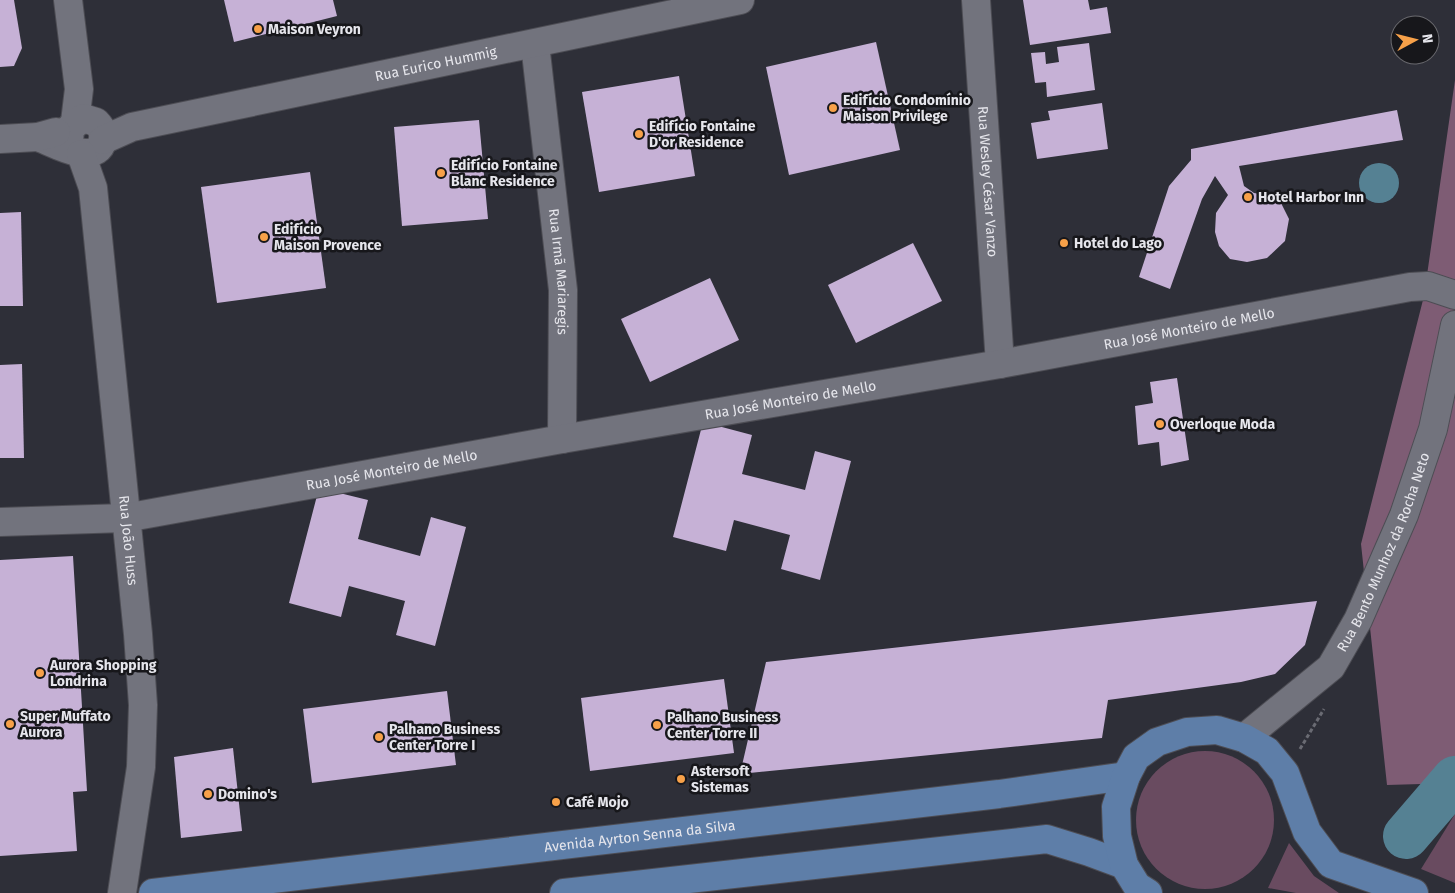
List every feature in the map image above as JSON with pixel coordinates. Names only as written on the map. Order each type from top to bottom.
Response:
[{"type":"main road","points":[[1136,884],[1117,836],[1116,807],[1126,776],[1136,757],[1157,742],[1187,732],[1216,730],[1244,738],[1267,751],[1285,773],[1306,832],[1332,864],[1414,893]]},
{"type":"main road","name":"Avenida Ayrton Senna da Silva","points":[[153,893],[999,794],[1126,776]]},
{"type":"main road","points":[[564,893],[1047,839],[1089,852],[1136,884]]},
{"type":"street","points":[[0,139],[87,135],[79,89],[68,0]]},
{"type":"street","name":"Rua Eurico Hummig","points":[[87,135],[132,128],[740,0]]},
{"type":"street","name":"Rua Wesley César Vanzo","points":[[976,0],[1000,364]]},
{"type":"street","name":"Rua Irmã Mariaregis","points":[[536,44],[564,290],[562,439]]},
{"type":"street","name":"Rua João Huss","points":[[87,135],[138,634],[143,705],[141,766],[122,893]]},
{"type":"street","name":"Rua José Monteiro de Mello","points":[[0,522],[125,518],[562,439],[1000,364],[1410,287],[1428,286],[1455,294]]},
{"type":"street","name":"Rua Bento Munhoz da Rocha Neto","points":[[1244,738],[1331,667],[1358,620],[1404,515],[1433,429],[1455,325]]},
{"type":"shaded area","points":[[1455,80],[1455,783],[1387,785],[1361,544],[1424,296]]},
{"type":"shaded area","points":[[1205,751],[1231,756],[1254,771],[1269,794],[1274,820],[1269,846],[1254,869],[1231,884],[1205,889],[1179,884],[1156,869],[1141,846],[1136,820],[1141,794],[1156,771],[1179,756]]},
{"type":"shaded area","points":[[1455,814],[1455,883],[1421,869]]},
{"type":"shaded area","points":[[1289,843],[1314,876],[1339,893],[1296,893],[1268,888]]},
{"type":"water","points":[[1383,163],[1390,166],[1396,172],[1399,183],[1398,191],[1390,200],[1383,203],[1375,203],[1368,200],[1360,191],[1359,179],[1362,172],[1371,164]]},
{"type":"building","points":[[0,0],[14,0],[22,48],[14,66],[0,67]]},
{"type":"building","name":"Maison Veyron","points":[[224,0],[333,0],[337,16],[234,42]]},
{"type":"building","points":[[1023,0],[1088,0],[1090,10],[1107,7],[1111,33],[1030,45]]},
{"type":"building","name":"Edifício Condomínio Maison Privilege","points":[[876,42],[900,150],[789,175],[766,67]]},
{"type":"building","points":[[1089,43],[1095,90],[1047,97],[1046,82],[1035,83],[1031,53],[1045,52],[1046,64],[1059,62],[1057,47]]},
{"type":"building","name":"Edifício Fontaine D'or Residence","points":[[679,76],[695,176],[599,192],[582,92]]},
{"type":"building","points":[[1102,103],[1108,149],[1037,159],[1031,123],[1050,120],[1048,111]]},
{"type":"building","name":"Hotel Harbor Inn","points":[[1397,110],[1403,140],[1239,166],[1244,186],[1254,193],[1266,195],[1281,203],[1289,219],[1285,241],[1267,258],[1247,262],[1230,259],[1219,246],[1215,232],[1216,213],[1228,195],[1215,176],[1202,199],[1170,289],[1139,277],[1169,186],[1191,160],[1191,149]]},
{"type":"building","name":"Edifício Fontaine Blanc Residence","points":[[479,120],[488,219],[402,226],[394,127]]},
{"type":"building","name":"Edifício Maison Provence","points":[[310,172],[326,288],[217,303],[201,187]]},
{"type":"building","points":[[21,212],[23,306],[0,306],[0,213]]},
{"type":"building","points":[[913,243],[942,301],[856,343],[828,285]]},
{"type":"building","points":[[710,278],[739,340],[650,382],[621,319]]},
{"type":"building","points":[[22,364],[24,458],[0,458],[0,365]]},
{"type":"building","name":"Overloque Moda","points":[[1177,378],[1189,460],[1161,466],[1159,442],[1138,445],[1135,406],[1153,403],[1150,382]]},
{"type":"building","points":[[703,422],[752,435],[742,474],[805,490],[815,451],[851,461],[820,580],[781,569],[790,535],[734,520],[726,551],[673,537]]},
{"type":"building","points":[[319,488],[368,500],[358,539],[420,556],[431,517],[466,527],[435,646],[396,635],[405,601],[349,586],[341,617],[289,603]]},
{"type":"building","name":"Aurora Shopping Londrina","points":[[73,556],[87,791],[73,792],[77,851],[0,856],[0,560]]},
{"type":"building","points":[[1317,601],[1305,645],[1275,674],[1241,682],[1108,700],[1102,738],[740,774],[766,662]]},
{"type":"building","name":"Palhano Business Center Torre II","points":[[724,679],[734,753],[590,771],[581,698]]},
{"type":"building","name":"Palhano Business Center Torre I","points":[[447,691],[456,765],[312,783],[303,709]]},
{"type":"building","name":"Domino's","points":[[233,748],[242,831],[181,838],[174,757]]},
{"type":"waterway","points":[[1406,836],[1455,779]]},
{"type":"place","name":"Maison Veyron","points":[[258,29]]},
{"type":"place","name":"Edifício Condomínio Maison Privilege","points":[[833,108]]},
{"type":"place","name":"Edifício Fontaine D'or Residence","points":[[639,134]]},
{"type":"place","name":"Edifício Fontaine Blanc Residence","points":[[441,173]]},
{"type":"place","name":"Hotel Harbor Inn","points":[[1248,197]]},
{"type":"place","name":"Edifício Maison Provence","points":[[264,237]]},
{"type":"place","name":"Hotel do Lago","points":[[1064,243]]},
{"type":"place","name":"Overloque Moda","points":[[1160,424]]},
{"type":"place","name":"Aurora Shopping Londrina","points":[[40,673]]},
{"type":"place","name":"Super Muffato Aurora","points":[[10,724]]},
{"type":"place","name":"Palhano Business Center Torre II","points":[[657,725]]},
{"type":"place","name":"Palhano Business Center Torre I","points":[[379,737]]},
{"type":"place","name":"Astersoft Sistemas","points":[[681,779]]},
{"type":"place","name":"Domino's","points":[[208,794]]},
{"type":"place","name":"Café Mojo","points":[[556,802]]}]
